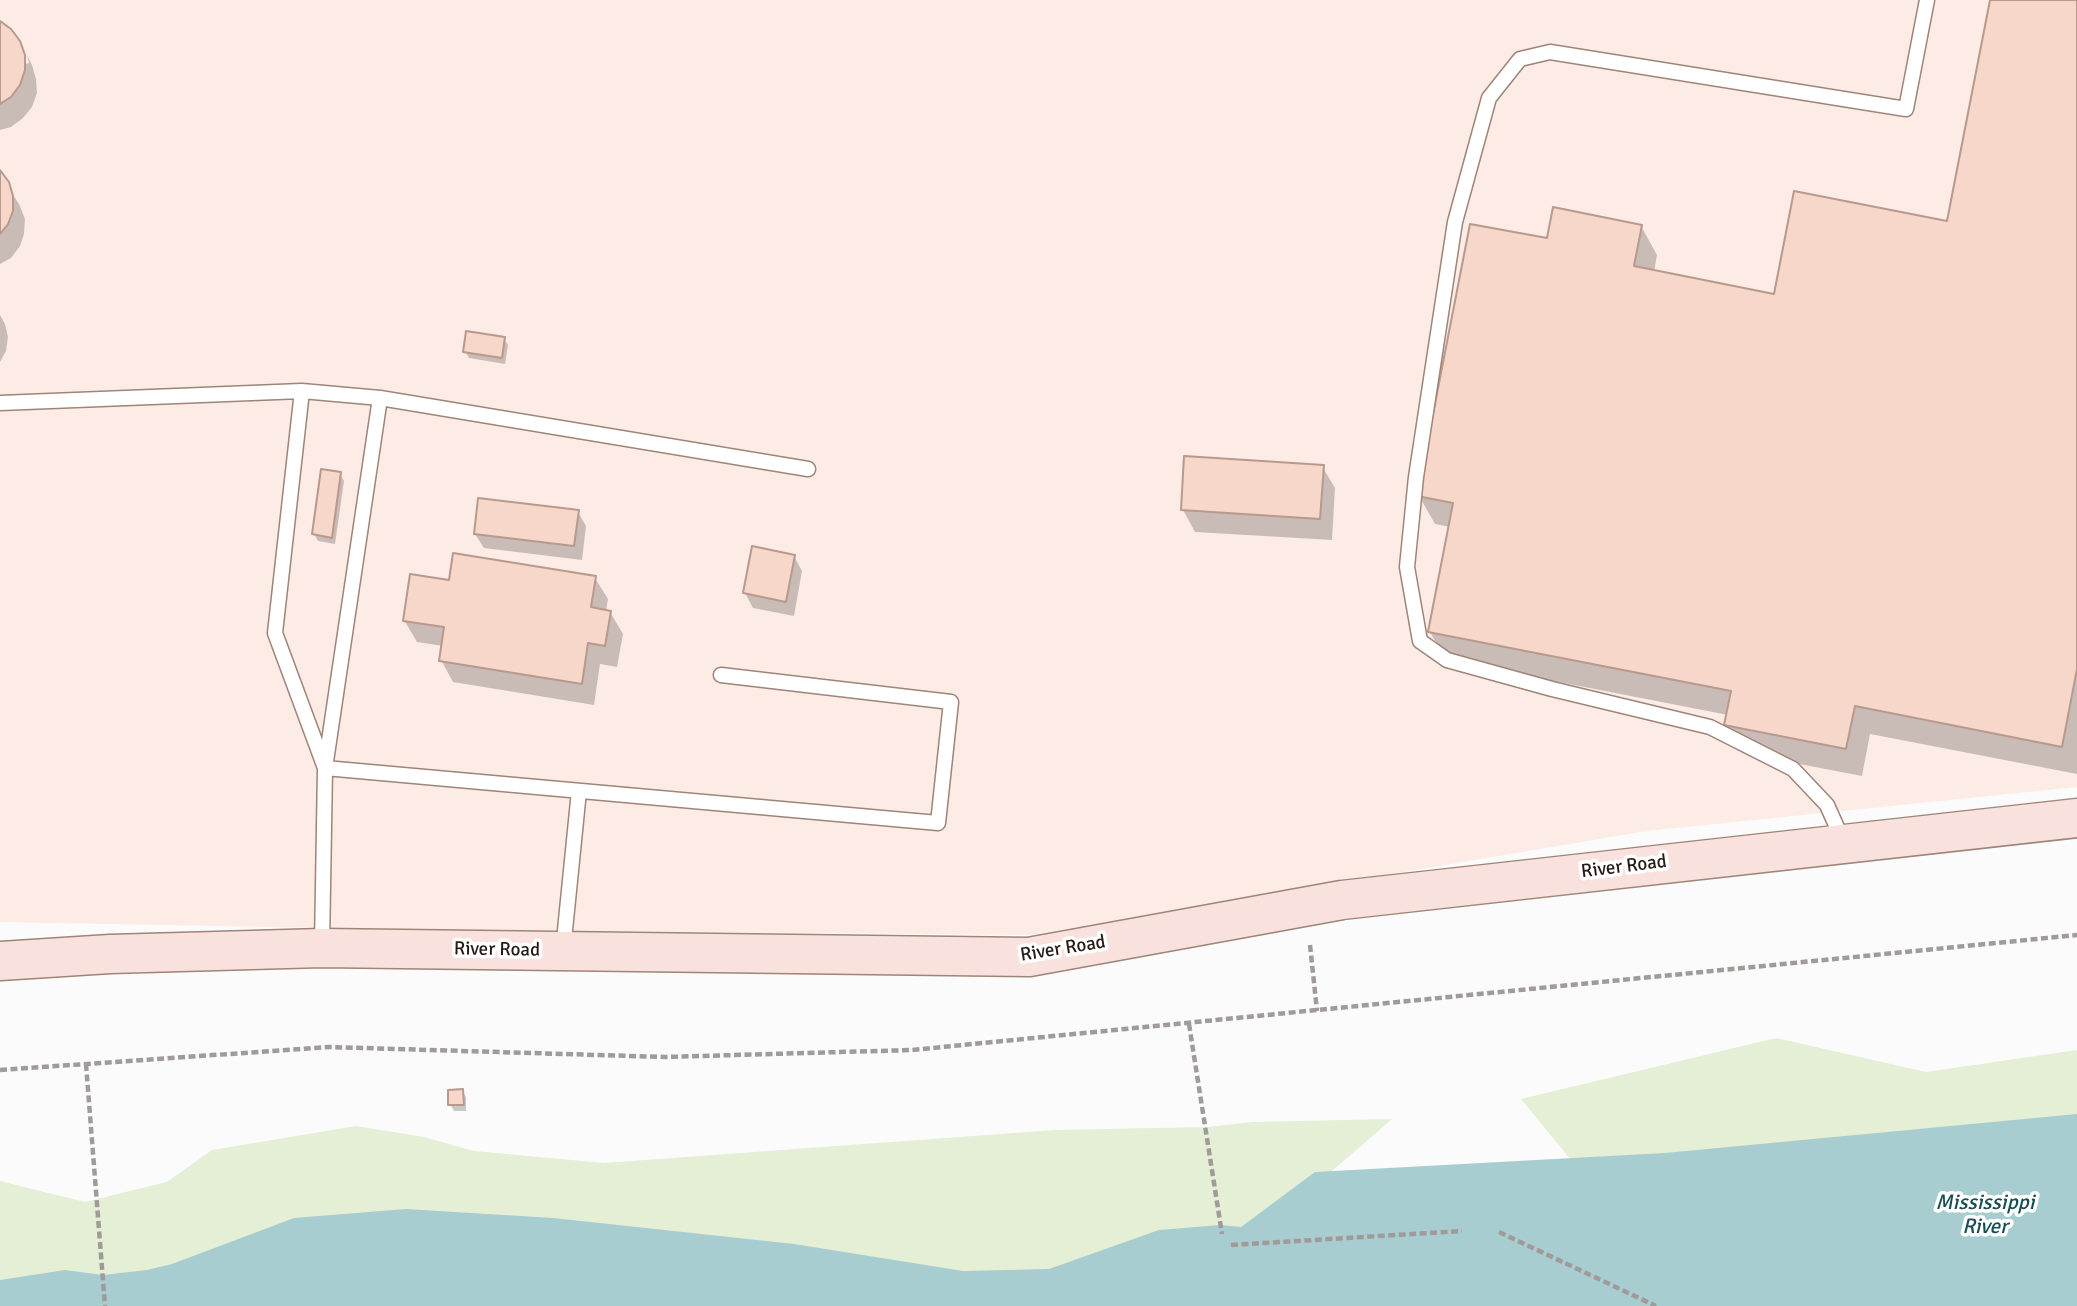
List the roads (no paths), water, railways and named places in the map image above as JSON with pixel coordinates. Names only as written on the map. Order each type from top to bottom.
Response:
[{"type":"main road","name":"River Road","points":[[0,961],[110,954],[322,948],[1029,957],[1342,900],[2077,818]]},
{"type":"lane","points":[[1843,842],[1827,805],[1793,769],[1710,727],[1552,689],[1447,660],[1420,641],[1407,567],[1412,516],[1455,222],[1489,98],[1520,59],[1550,52],[1906,109],[1927,0]]},
{"type":"lane","points":[[302,391],[275,633],[325,768]]},
{"type":"lane","points":[[0,403],[302,391],[380,398],[808,469]]},
{"type":"lane","points":[[322,948],[325,768],[380,398]]},
{"type":"lane","points":[[325,768],[938,823],[951,702],[721,675]]},
{"type":"lane","points":[[563,951],[579,792]]},
{"type":"water","name":"Mississippi River","points":[[2077,1114],[2077,1306],[0,1306],[0,1280],[65,1270],[103,1275],[147,1270],[172,1264],[294,1218],[406,1209],[553,1218],[794,1244],[963,1271],[1049,1269],[1159,1230],[1220,1225],[1241,1227],[1315,1172],[1665,1153]]}]
